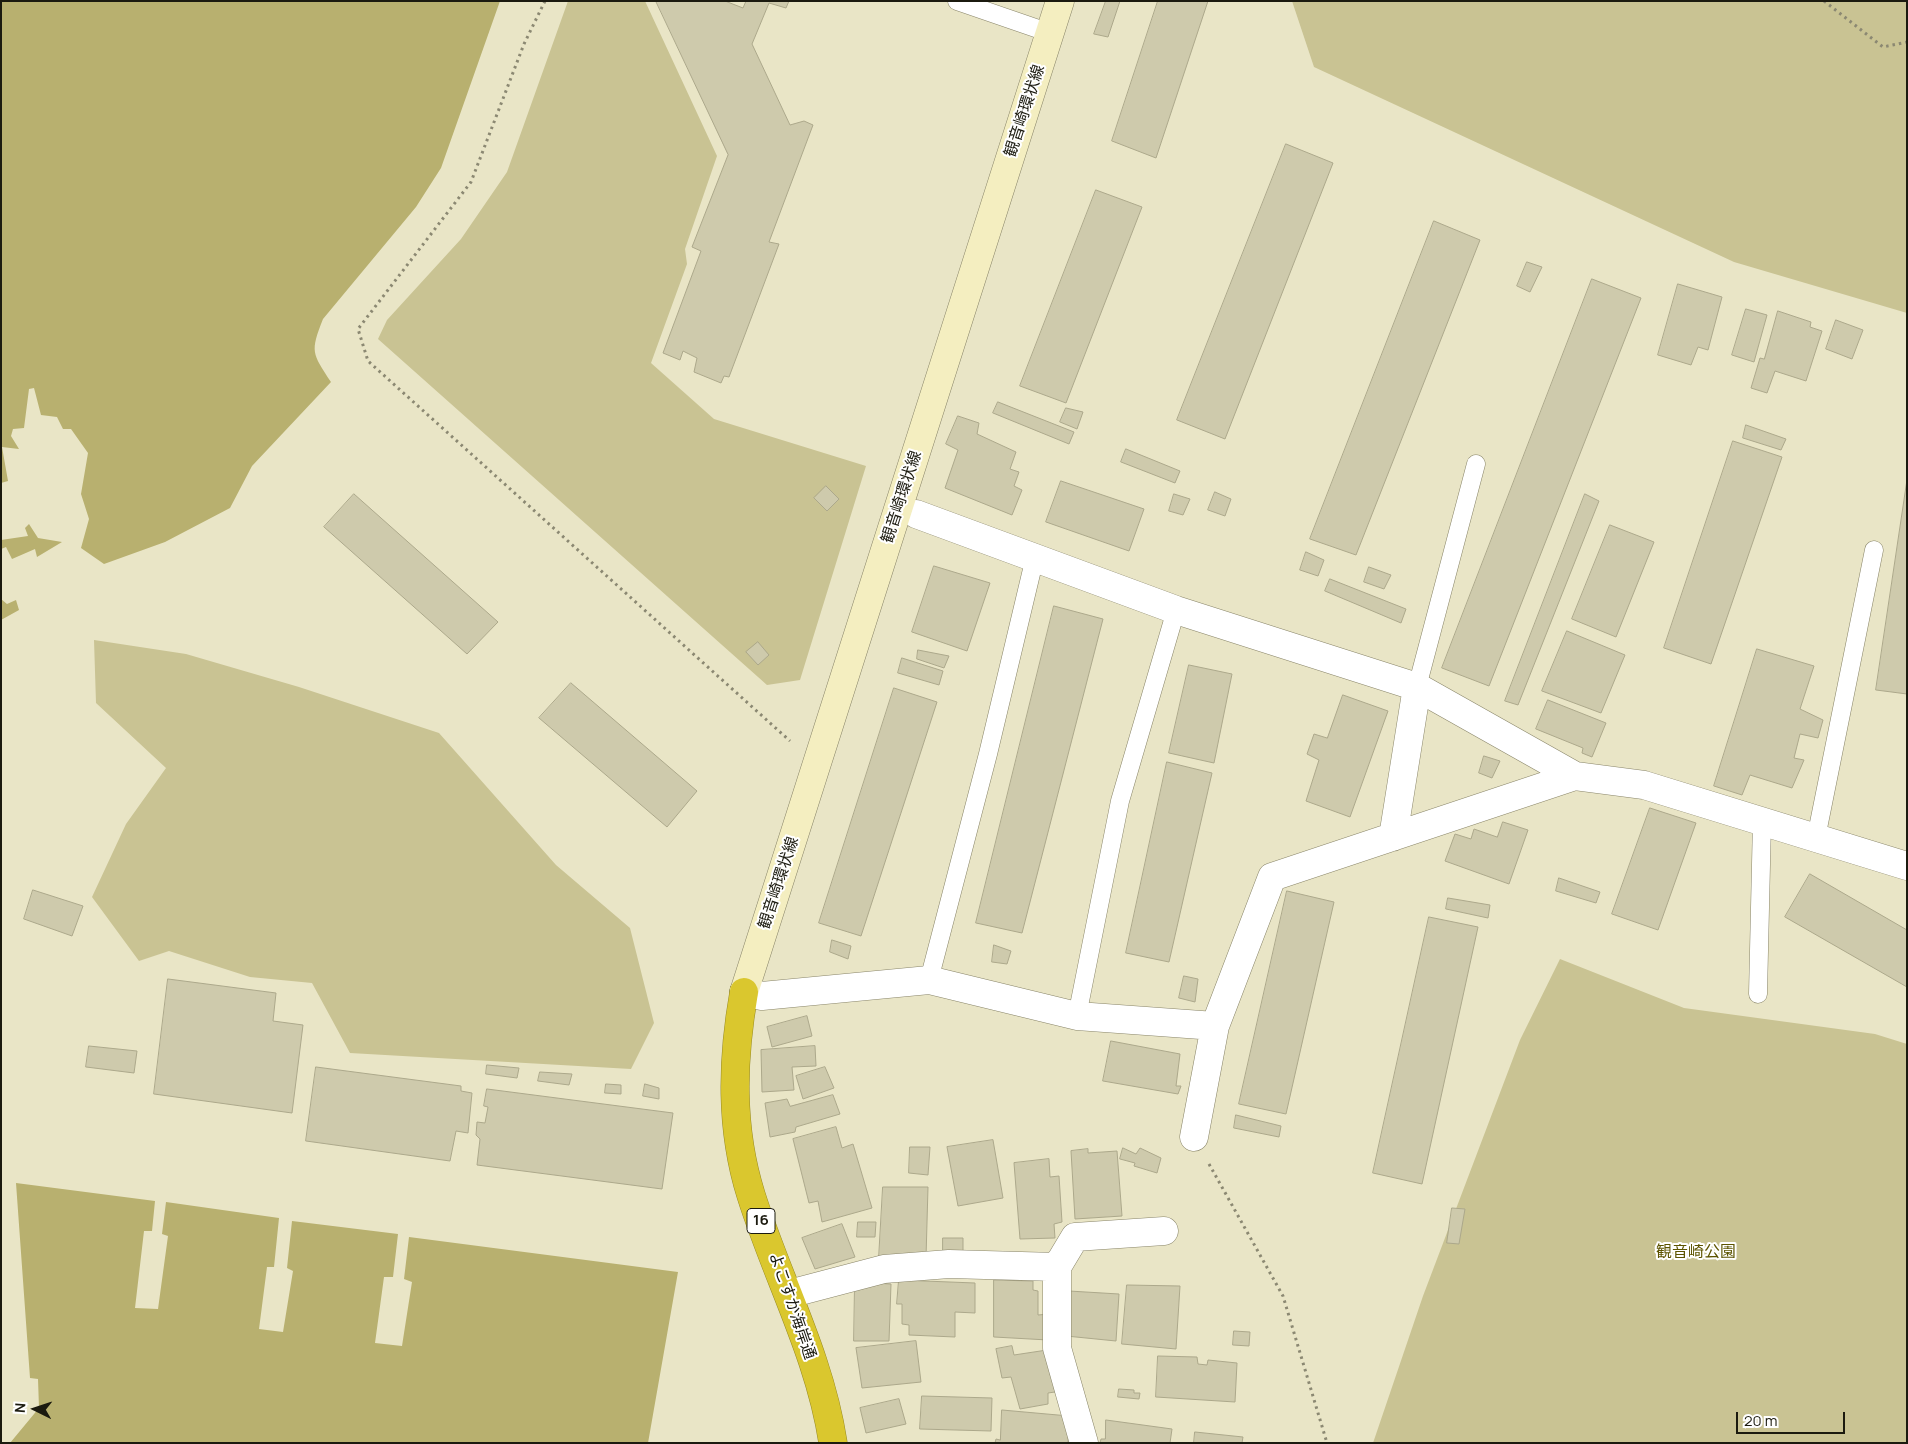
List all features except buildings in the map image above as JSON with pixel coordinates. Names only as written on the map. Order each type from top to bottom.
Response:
[{"type":"highway","name":"よこすか海岸通","points":[[744,992],[738,1028],[734,1085],[738,1132],[751,1194],[790,1294],[829,1415],[833,1443]]},
{"type":"main road","name":"観音崎環状線","points":[[744,992],[1060,1]]},
{"type":"street","points":[[916,514],[1176,610],[1417,687],[1575,776],[1644,785],[1907,866]]},
{"type":"street","points":[[1393,837],[1417,687]]},
{"type":"street","points":[[1194,1137],[1215,1026],[1272,877],[1575,776]]},
{"type":"street","points":[[744,992],[762,996],[929,980],[1077,1016],[1215,1026]]},
{"type":"street","points":[[1084,1443],[1057,1348],[1057,1267],[1075,1237],[1164,1231]]},
{"type":"street","points":[[790,1294],[884,1269],[949,1264],[1057,1267]]},
{"type":"lane","points":[[957,1],[1050,33]]},
{"type":"lane","points":[[1417,687],[1476,464]]},
{"type":"lane","points":[[1816,838],[1874,550]]},
{"type":"lane","points":[[929,980],[988,754],[1035,557]]},
{"type":"lane","points":[[1077,1016],[1120,801],[1176,610]]},
{"type":"lane","points":[[1758,994],[1762,821]]},
{"type":"path","points":[[545,1],[524,44],[471,182],[358,329],[368,361],[794,745]]},
{"type":"path","points":[[1824,1],[1883,47],[1907,42]]},
{"type":"path","points":[[1194,1137],[1283,1296],[1327,1443]]},
{"type":"green space","points":[[568,1],[645,1],[717,156],[685,249],[687,264],[651,363],[714,419],[866,466],[800,680],[767,685],[378,339],[387,320],[461,239],[507,172]]},
{"type":"green space","points":[[1292,1],[1907,1],[1907,313],[1734,262],[1314,67]]},
{"type":"green space","points":[[94,640],[186,654],[299,687],[439,733],[556,865],[630,928],[654,1023],[631,1069],[350,1053],[312,983],[250,977],[169,951],[139,961],[92,897],[126,824],[166,768],[96,703]]},
{"type":"green space","name":"観音崎公園","points":[[1560,959],[1684,1008],[1875,1034],[1907,1044],[1907,1443],[1373,1443],[1423,1296],[1520,1040]]},
{"type":"shaded area","points":[[1,1],[500,1],[441,168],[416,207],[323,319],[316,339],[315,352],[320,365],[331,382],[252,466],[230,508],[165,542],[104,564],[81,548],[89,519],[81,494],[88,453],[71,429],[63,429],[57,417],[41,415],[34,388],[29,389],[24,428],[13,429],[11,436],[19,449],[2,447],[8,481],[1,483]]},
{"type":"shaded area","points":[[29,524],[38,538],[62,542],[37,557],[35,549],[12,559],[6,547],[1,549],[1,540],[28,536],[25,528]]},
{"type":"shaded area","points":[[1,599],[7,604],[16,600],[19,610],[1,620]]},
{"type":"shaded area","points":[[16,1183],[155,1201],[152,1231],[144,1231],[135,1308],[158,1309],[168,1236],[162,1234],[166,1202],[279,1218],[274,1267],[267,1267],[259,1329],[283,1332],[293,1271],[287,1268],[292,1221],[398,1234],[393,1277],[384,1277],[375,1343],[402,1346],[412,1282],[404,1279],[409,1237],[678,1272],[648,1443],[10,1443],[39,1408],[38,1379],[30,1378]]}]
